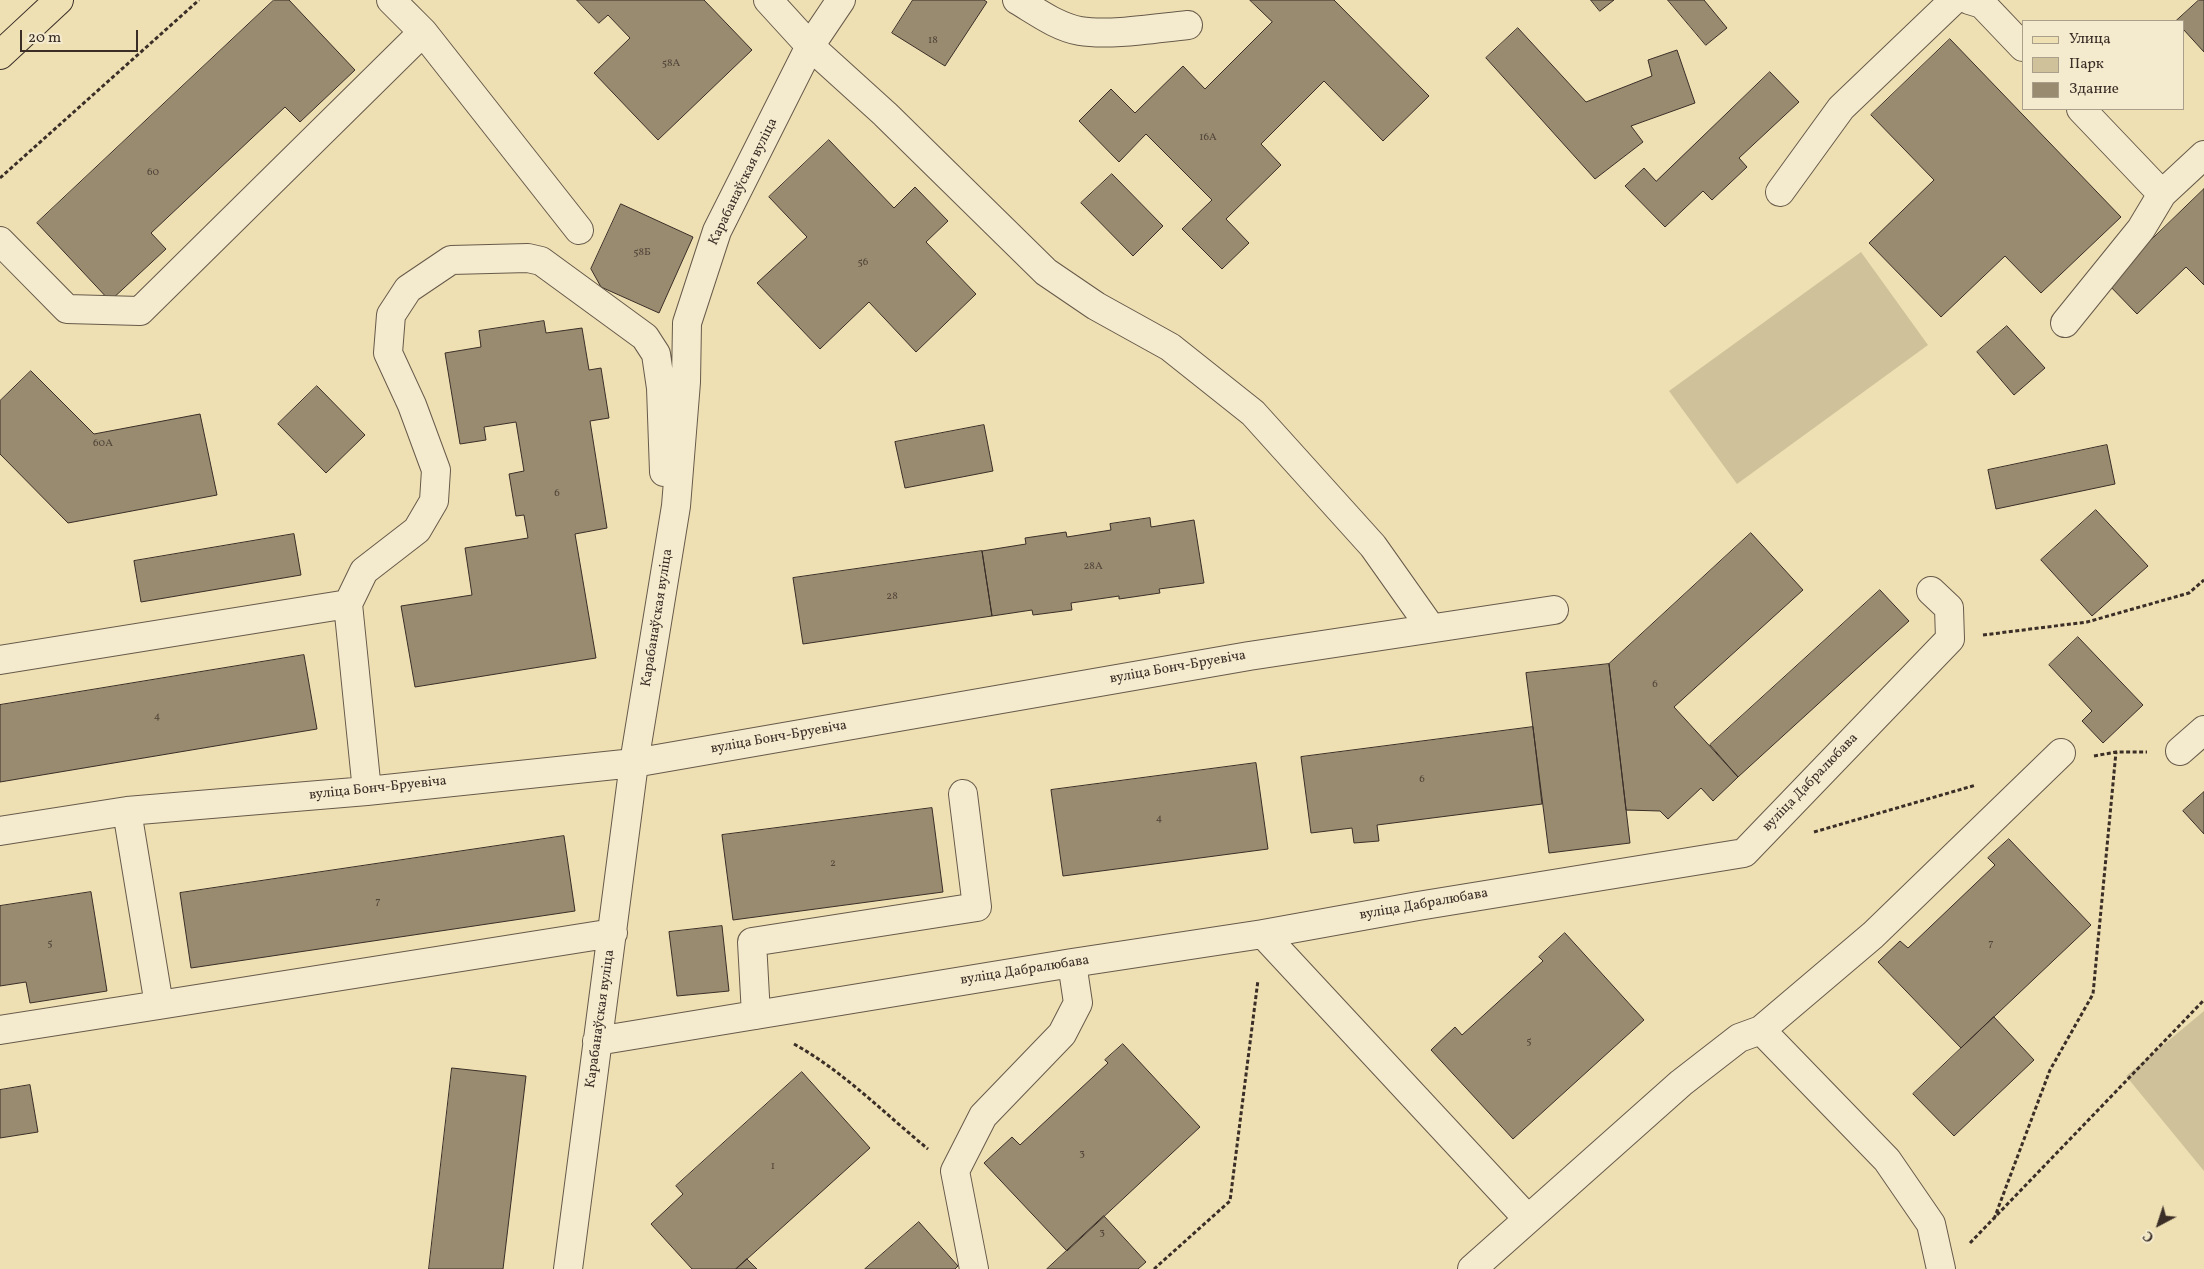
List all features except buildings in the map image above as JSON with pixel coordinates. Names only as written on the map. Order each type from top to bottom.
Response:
[{"type":"main road","points":[[0,55],[60,0]]},
{"type":"street","points":[[391,0],[423,32],[579,230]]},
{"type":"street","points":[[768,0],[810,46],[885,114],[1046,272],[1096,306],[1170,348],[1253,413],[1373,546],[1431,628]]},
{"type":"street","name":"Карабанаўская вуліца","points":[[568,1269],[634,763],[676,506],[686,382],[687,323],[717,231],[810,46],[841,0]]},
{"type":"street","points":[[1017,0],[1054,21],[1079,31],[1188,25]]},
{"type":"street","points":[[1780,192],[1841,108],[1954,0]]},
{"type":"street","points":[[1969,0],[1982,4],[2022,46]]},
{"type":"street","points":[[4,252],[67,308],[140,311],[423,32]]},
{"type":"street","points":[[2082,110],[2162,194]]},
{"type":"street","points":[[2065,324],[2141,229],[2162,194],[2204,155]]},
{"type":"street","points":[[367,791],[348,604],[364,571],[416,530],[434,501],[436,470],[412,405],[388,353],[391,315],[408,289],[451,260],[528,258],[541,261],[645,337],[656,354],[661,388],[664,473],[676,506]]},
{"type":"street","points":[[1931,590],[1950,608],[1950,639]]},
{"type":"street","points":[[0,660],[348,604]]},
{"type":"street","name":"вуліца Бонч-Бруевіча","points":[[0,831],[127,811],[367,791],[634,763],[1249,656],[1554,610]]},
{"type":"street","name":"вуліца Дабралюбава","points":[[598,1040],[1263,934],[1418,906],[1744,853],[1950,639]]},
{"type":"street","points":[[2180,752],[2204,730]]},
{"type":"street","points":[[1472,1269],[1681,1083],[1739,1038],[1761,1030],[1873,935],[2055,759]]},
{"type":"street","points":[[756,1015],[752,942],[977,907],[963,794]]},
{"type":"street","points":[[127,811],[159,1005]]},
{"type":"street","points":[[0,1030],[613,933]]},
{"type":"street","points":[[1263,934],[1528,1219]]},
{"type":"street","points":[[974,1269],[955,1171],[983,1116],[1062,1034],[1078,1003],[1072,963]]},
{"type":"street","points":[[1761,1030],[1887,1160],[1931,1224],[1941,1269]]},
{"type":"path","points":[[0,178],[198,0]]},
{"type":"path","points":[[1950,639],[2087,622],[2189,593],[2204,580]]},
{"type":"path","points":[[2055,759],[2116,752],[2180,752]]},
{"type":"path","points":[[1994,1219],[2050,1070],[2093,994],[2116,752]]},
{"type":"path","points":[[1810,833],[1981,784]]},
{"type":"path","points":[[1154,1269],[1230,1201],[1263,934]]},
{"type":"path","points":[[1969,1244],[2204,1000]]},
{"type":"path","points":[[756,1015],[775,1034],[809,1052],[857,1089],[955,1171]]},
{"type":"green space","points":[[1861,252],[1928,345],[1737,484],[1669,391]]},
{"type":"green space","points":[[2204,1011],[2204,1171],[2126,1076]]}]
